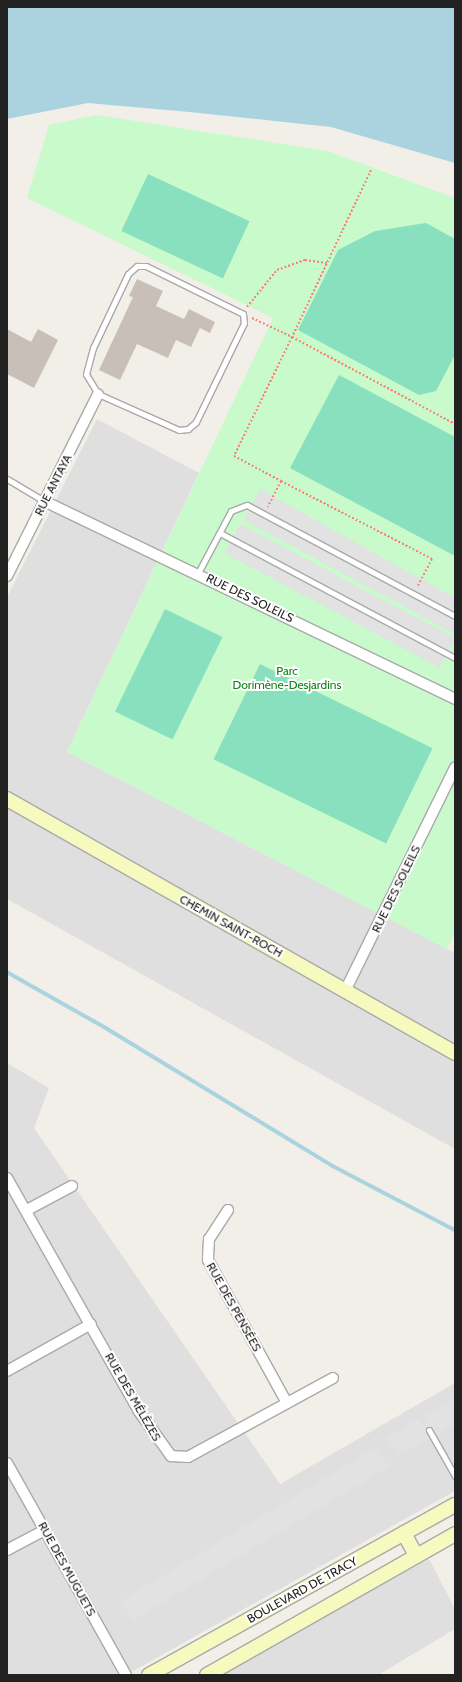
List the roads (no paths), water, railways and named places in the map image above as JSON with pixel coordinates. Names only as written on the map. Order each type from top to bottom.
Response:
[{"type":"street","name":"RUE ANTAYA","points":[[7,576],[98,394]]},
{"type":"street","name":"RUE DES SOLEILS","points":[[44,501],[198,573],[455,699]]},
{"type":"street","name":"RUE DES SOLEILS","points":[[346,989],[455,766]]},
{"type":"street","name":"CHEMIN SAINT-ROCH","points":[[7,799],[346,989],[455,1053]]},
{"type":"street","name":"RUE DES MÉLÈZES","points":[[7,1178],[27,1210],[138,1410],[171,1456],[188,1457],[333,1378]]},
{"type":"street","points":[[27,1210],[72,1186]]},
{"type":"street","name":"RUE DES PENSÉES","points":[[228,1210],[209,1239],[208,1260],[287,1403]]},
{"type":"street","points":[[7,1371],[91,1324]]},
{"type":"street","name":"RUE DES MUGUETS","points":[[7,1463],[126,1675]]},
{"type":"street","name":"BOULEVARD DE TRACY","points":[[149,1675],[455,1504]]},
{"type":"street","points":[[7,1550],[45,1530]]},
{"type":"street","points":[[404,1533],[416,1556]]},
{"type":"street","points":[[207,1675],[455,1534]]},
{"type":"lane","points":[[137,266],[146,266],[243,314],[244,323],[196,422],[188,429],[179,430],[98,394],[86,374],[88,362],[128,274],[137,266]]},
{"type":"lane","points":[[7,479],[44,501]]},
{"type":"lane","points":[[198,573],[231,511],[238,506],[248,505],[455,616]]},
{"type":"lane","points":[[220,533],[455,658]]},
{"type":"lane","points":[[429,1430],[455,1476]]},
{"type":"water","points":[[7,7],[455,7],[455,163],[331,127],[189,112],[88,103],[7,119]]},
{"type":"waterway","points":[[7,972],[106,1028],[331,1165],[455,1230]]},
{"type":"park label","name":"Parc Dorimène-Desjardins","points":[[287,678]]}]
